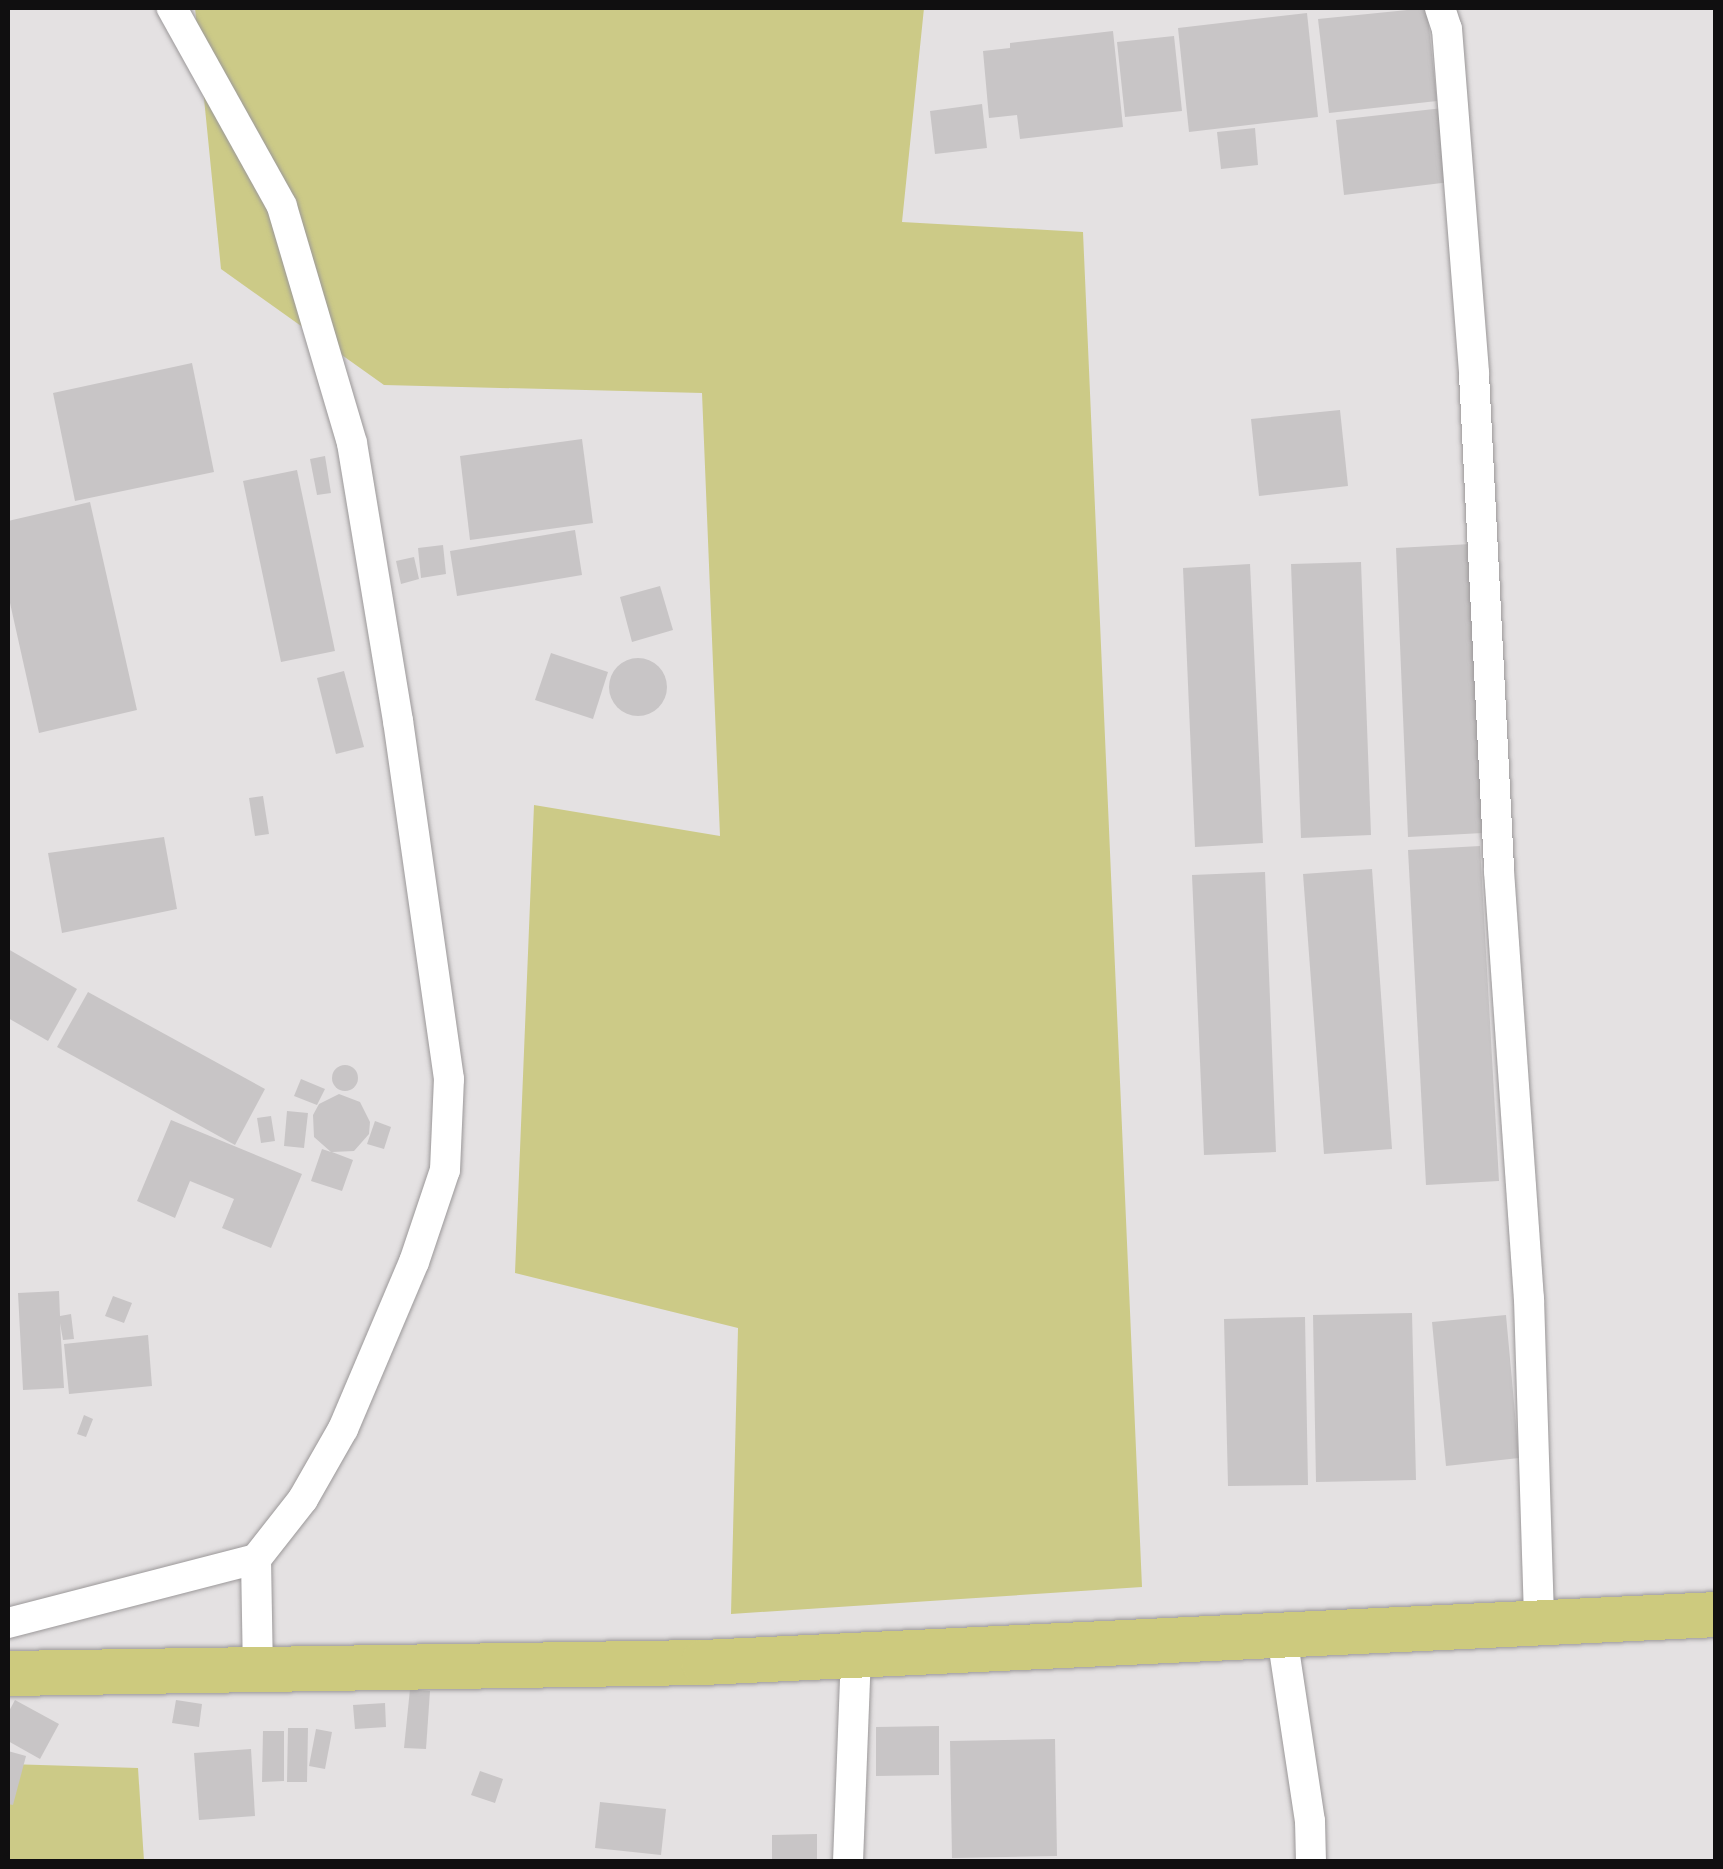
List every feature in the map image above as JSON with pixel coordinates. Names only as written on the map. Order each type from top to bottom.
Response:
[{"type":"main road","points":[[8,1673],[258,1672],[856,1655],[1716,1614]]},
{"type":"street","points":[[8,1623],[256,1558],[303,1498],[343,1429],[414,1262],[445,1170],[449,1080],[398,721],[352,443],[282,206],[172,8]]},
{"type":"street","points":[[1440,8],[1447,29],[1474,374],[1499,871],[1529,1300],[1539,1624]]},
{"type":"street","points":[[256,1558],[258,1672]]},
{"type":"street","points":[[1282,1636],[1310,1821],[1311,1862]]},
{"type":"street","points":[[848,1862],[856,1655]]},
{"type":"shaded area","points":[[195,8],[924,8],[902,222],[1083,232],[1142,1587],[731,1614],[738,1328],[515,1273],[534,805],[720,836],[702,393],[384,385],[221,269]]},
{"type":"shaded area","points":[[8,1764],[138,1768],[144,1861],[8,1862]]},
{"type":"building","points":[[1427,8],[1437,101],[1329,113],[1318,19]]},
{"type":"building","points":[[1307,13],[1318,117],[1189,132],[1178,28]]},
{"type":"building","points":[[1113,31],[1123,127],[1020,139],[1017,115],[989,118],[983,51],[1010,48],[1010,43]]},
{"type":"building","points":[[1174,36],[1182,111],[1125,117],[1117,42]]},
{"type":"building","points":[[982,104],[987,148],[935,154],[930,111]]},
{"type":"building","points":[[1443,108],[1450,182],[1344,195],[1336,120]]},
{"type":"building","points":[[1255,128],[1258,165],[1221,169],[1217,132]]},
{"type":"building","points":[[192,363],[214,472],[75,501],[53,393]]},
{"type":"building","points":[[1340,410],[1348,486],[1259,496],[1251,419]]},
{"type":"building","points":[[582,439],[593,523],[470,540],[460,456]]},
{"type":"building","points":[[325,456],[331,493],[317,495],[310,459]]},
{"type":"building","points":[[297,470],[335,651],[281,662],[243,481]]},
{"type":"building","points":[[90,502],[137,710],[39,733],[8,594],[8,521]]},
{"type":"building","points":[[575,530],[582,575],[457,596],[450,551]]},
{"type":"building","points":[[1471,544],[1483,833],[1408,837],[1396,548]]},
{"type":"building","points":[[443,545],[446,574],[421,578],[418,548]]},
{"type":"building","points":[[414,557],[419,579],[401,584],[396,561]]},
{"type":"building","points":[[1361,562],[1371,835],[1301,838],[1291,564]]},
{"type":"building","points":[[1250,564],[1263,843],[1195,847],[1183,568]]},
{"type":"building","points":[[660,586],[673,630],[632,642],[620,597]]},
{"type":"building","points":[[551,653],[608,672],[593,719],[535,700]]},
{"type":"building","points":[[638,658],[658,667],[667,687],[658,707],[638,716],[618,707],[609,687],[618,667]]},
{"type":"building","points":[[344,671],[364,747],[336,754],[317,678]]},
{"type":"building","points":[[263,796],[269,834],[255,836],[249,798]]},
{"type":"building","points":[[164,837],[177,909],[62,933],[48,853]]},
{"type":"building","points":[[1480,846],[1499,1181],[1426,1185],[1408,850]]},
{"type":"building","points":[[1372,869],[1392,1149],[1324,1154],[1303,874]]},
{"type":"building","points":[[1265,872],[1276,1152],[1204,1155],[1192,875]]},
{"type":"building","points":[[8,949],[77,989],[48,1041],[8,1018]]},
{"type":"building","points":[[88,992],[265,1089],[235,1145],[57,1047]]},
{"type":"building","points":[[345,1065],[354,1069],[358,1078],[354,1087],[345,1091],[336,1087],[332,1078],[336,1069]]},
{"type":"building","points":[[301,1079],[325,1089],[317,1105],[294,1096]]},
{"type":"building","points":[[339,1094],[360,1102],[370,1122],[369,1134],[354,1151],[332,1152],[353,1160],[342,1191],[311,1181],[322,1149],[331,1152],[314,1137],[313,1115],[319,1104]]},
{"type":"building","points":[[287,1111],[308,1113],[304,1148],[284,1146]]},
{"type":"building","points":[[271,1116],[275,1141],[261,1143],[257,1118]]},
{"type":"building","points":[[171,1120],[302,1174],[271,1248],[222,1228],[234,1199],[190,1181],[175,1218],[137,1201]]},
{"type":"building","points":[[375,1121],[391,1127],[384,1149],[367,1144]]},
{"type":"building","points":[[59,1291],[60,1316],[71,1314],[74,1339],[63,1340],[60,1323],[64,1388],[23,1390],[18,1293]]},
{"type":"building","points":[[113,1296],[132,1303],[124,1323],[105,1316]]},
{"type":"building","points":[[1412,1313],[1416,1480],[1316,1482],[1313,1315]]},
{"type":"building","points":[[1506,1315],[1519,1458],[1446,1466],[1432,1322]]},
{"type":"building","points":[[1305,1317],[1308,1485],[1228,1486],[1224,1319]]},
{"type":"building","points":[[148,1335],[152,1386],[69,1394],[64,1344]]},
{"type":"building","points":[[84,1415],[93,1419],[86,1437],[77,1434]]},
{"type":"building","points":[[410,1689],[430,1691],[426,1749],[404,1748]]},
{"type":"building","points":[[15,1700],[59,1724],[40,1759],[8,1741],[8,1713]]},
{"type":"building","points":[[176,1700],[202,1704],[199,1727],[172,1723]]},
{"type":"building","points":[[385,1703],[386,1727],[355,1729],[353,1705]]},
{"type":"building","points":[[939,1726],[939,1775],[876,1776],[876,1727]]},
{"type":"building","points":[[288,1728],[308,1728],[307,1782],[287,1782]]},
{"type":"building","points":[[316,1729],[332,1732],[325,1769],[309,1766]]},
{"type":"building","points":[[263,1731],[284,1731],[284,1781],[262,1782]]},
{"type":"building","points":[[1055,1739],[1057,1856],[952,1858],[950,1741]]},
{"type":"building","points":[[251,1749],[255,1816],[199,1820],[194,1753]]},
{"type":"building","points":[[8,1751],[26,1756],[13,1805],[8,1804]]},
{"type":"building","points":[[480,1771],[503,1779],[495,1803],[471,1795]]},
{"type":"building","points":[[600,1802],[666,1809],[661,1855],[595,1848]]},
{"type":"building","points":[[817,1834],[817,1862],[772,1862],[772,1835]]}]
